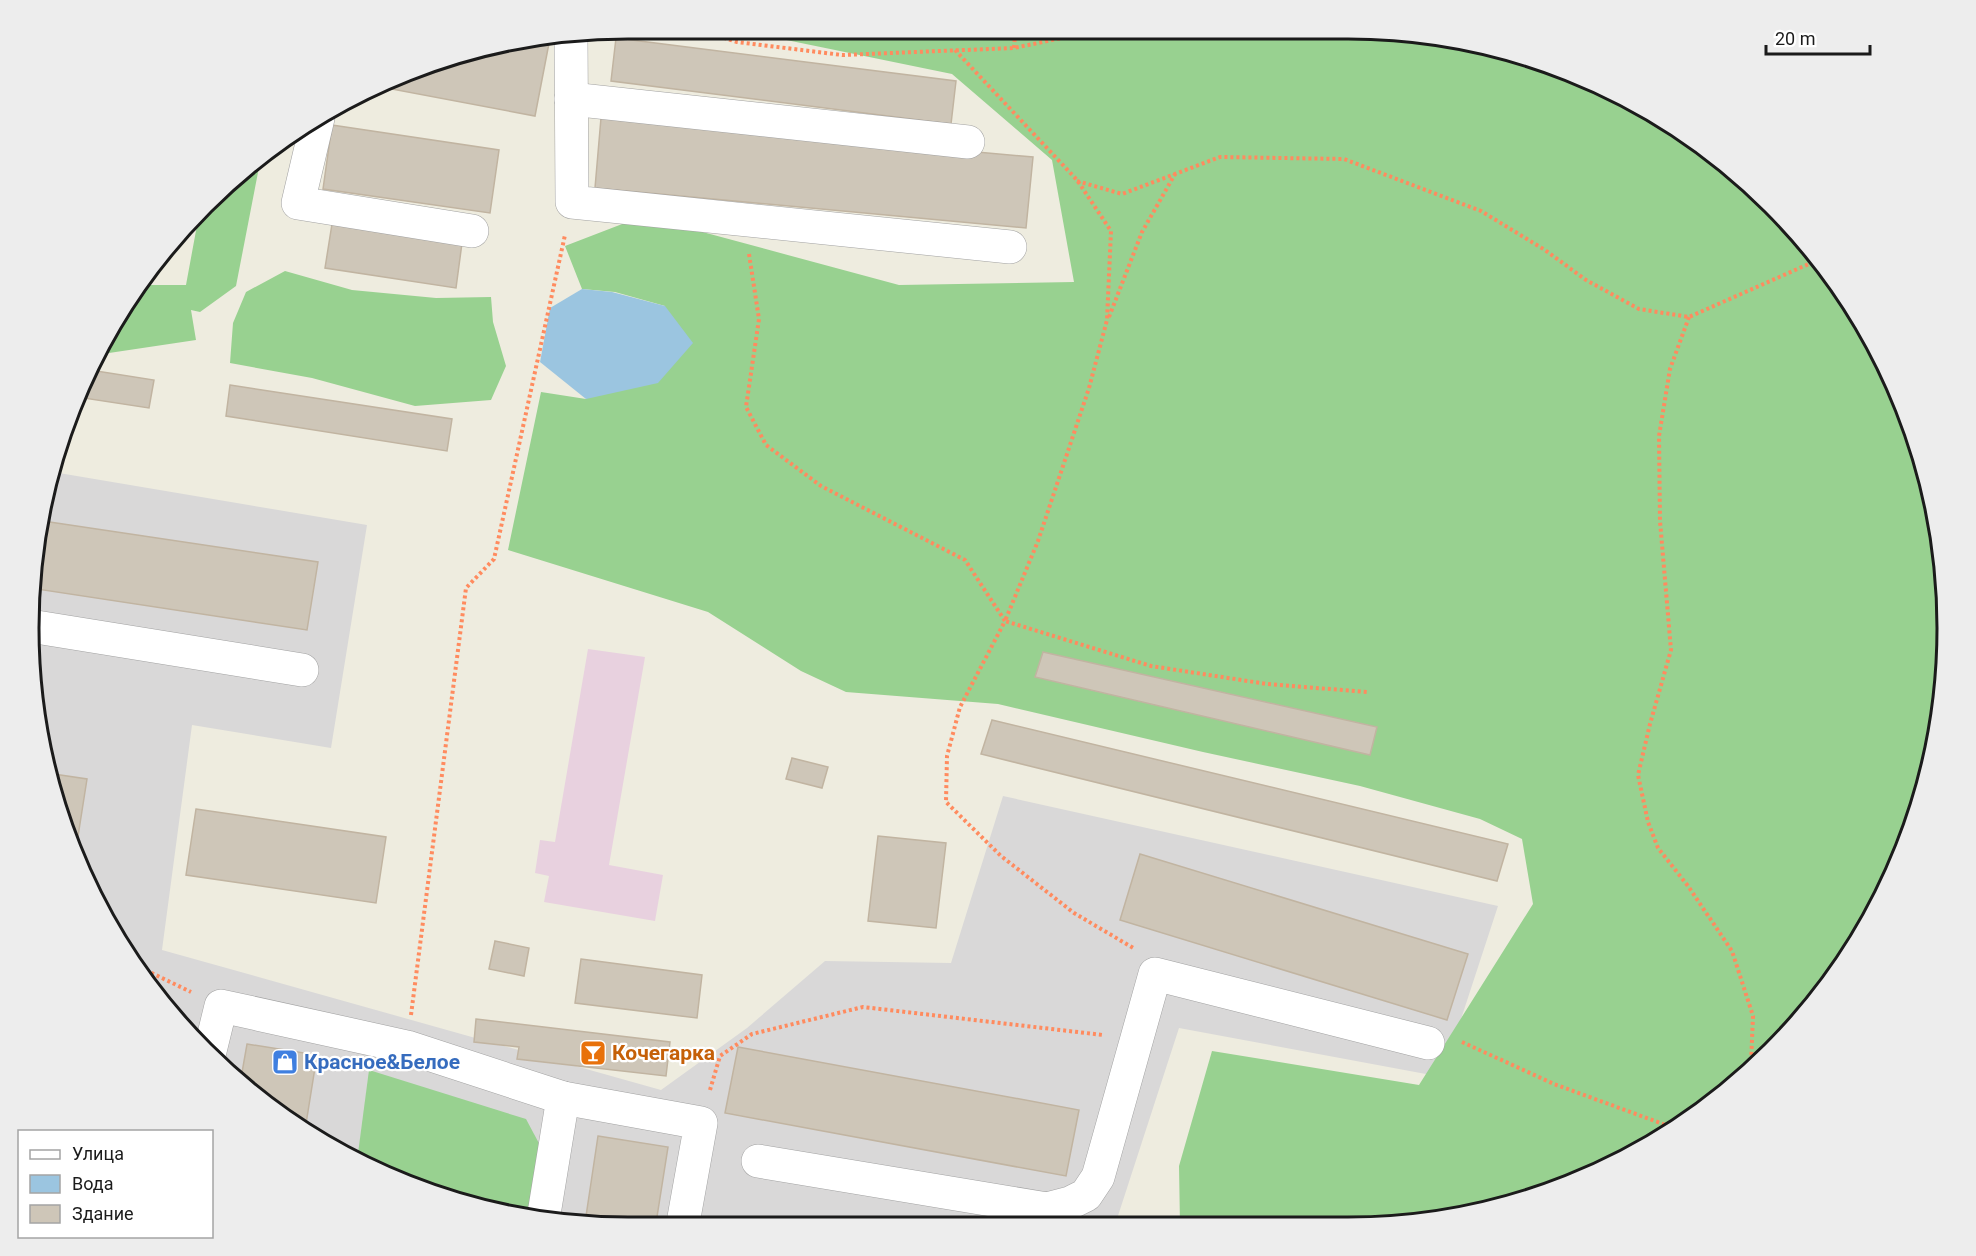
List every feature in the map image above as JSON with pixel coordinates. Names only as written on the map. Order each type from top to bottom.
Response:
[{"type":"lane","points":[[571,42],[572,202],[1010,247]]},
{"type":"lane","points":[[571,99],[968,142]]},
{"type":"lane","points":[[315,129],[298,203],[472,231]]},
{"type":"lane","points":[[39,627],[302,670]]},
{"type":"lane","points":[[1049,1217],[1086,1195],[1098,1177],[1155,974],[1441,1041]]},
{"type":"lane","points":[[212,1044],[220,1005],[407,1047],[563,1098],[701,1124],[684,1217]]},
{"type":"lane","points":[[544,1211],[563,1098]]},
{"type":"lane","points":[[758,1161],[1029,1217]]},
{"type":"path","points":[[729,39],[737,42],[842,55],[1014,48],[1057,39]]},
{"type":"path","points":[[1014,48],[1015,39]]},
{"type":"path","points":[[955,50],[1077,180],[1111,231],[1107,320]]},
{"type":"path","points":[[1077,180],[1122,194],[1220,157],[1344,159],[1481,211],[1545,250],[1586,280],[1639,309],[1689,317],[1810,263]]},
{"type":"path","points":[[1135,949],[1074,913],[1000,856],[946,802],[947,756],[960,707],[1005,621],[1038,541],[1089,388],[1107,320],[1142,232],[1175,174]]},
{"type":"path","points":[[407,1047],[466,588],[494,559],[572,202]]},
{"type":"path","points":[[744,219],[759,319],[746,407],[766,446],[820,486],[965,560],[1005,621],[1151,666],[1267,684],[1367,692]]},
{"type":"path","points":[[1689,317],[1670,369],[1659,436],[1660,521],[1671,650],[1638,775],[1648,822],[1658,848],[1688,886],[1732,951],[1753,1016],[1751,1056]]},
{"type":"path","points":[[150,972],[220,1005]]},
{"type":"path","points":[[701,1124],[720,1056],[752,1034],[863,1006],[1104,1035]]},
{"type":"path","points":[[1441,1041],[1664,1124]]},
{"type":"shaded area","points":[[60,473],[367,525],[331,748],[192,725],[162,950],[661,1090],[747,1028],[825,961],[951,963],[1003,796],[1498,906],[1442,1077],[1179,1028],[1118,1217],[589,1216],[513,1206],[476,1197],[439,1186],[367,1156],[333,1138],[269,1095],[212,1044],[161,987],[138,955],[100,889],[70,817],[59,780],[50,743],[40,667],[40,589],[50,513]]},
{"type":"shaded area","points":[[588,649],[645,657],[609,865],[663,875],[655,921],[544,902],[549,876],[535,873],[540,840],[555,842]]},
{"type":"green space","points":[[781,39],[1387,40],[1463,50],[1500,59],[1537,70],[1609,100],[1675,138],[1736,185],[1764,212],[1791,240],[1838,301],[1876,367],[1892,403],[1906,439],[1926,513],[1936,589],[1937,628],[1936,667],[1926,743],[1906,817],[1892,853],[1876,889],[1838,955],[1791,1016],[1764,1044],[1736,1071],[1675,1118],[1609,1156],[1573,1172],[1537,1186],[1463,1206],[1387,1216],[1180,1217],[1179,1166],[1212,1051],[1419,1085],[1533,904],[1522,839],[1480,819],[1360,786],[998,704],[846,692],[801,671],[708,612],[508,550],[541,392],[586,399],[665,306],[615,292],[582,289],[565,246],[643,216],[899,285],[1074,282],[1052,160],[952,74]]},
{"type":"green space","points":[[259,170],[236,286],[200,312],[191,310],[196,340],[108,353],[150,285],[186,285],[196,228]]},
{"type":"green space","points":[[285,271],[352,290],[436,298],[491,297],[493,322],[506,366],[491,400],[415,406],[312,378],[230,363],[233,323],[246,292]]},
{"type":"green space","points":[[369,1070],[526,1119],[542,1149],[530,1209],[439,1186],[358,1151]]},
{"type":"water","points":[[582,289],[612,292],[665,306],[693,343],[658,383],[586,399],[540,362],[550,308]]},
{"type":"building","points":[[616,39],[625,39],[956,81],[951,124],[611,81]]},
{"type":"building","points":[[549,44],[535,116],[392,89],[439,70],[476,59]]},
{"type":"building","points":[[601,118],[1033,157],[1026,228],[595,188]]},
{"type":"building","points":[[332,125],[499,150],[490,213],[323,189]]},
{"type":"building","points":[[332,224],[462,243],[456,288],[325,268]]},
{"type":"building","points":[[98,371],[154,380],[149,408],[86,398]]},
{"type":"building","points":[[230,385],[452,419],[447,451],[226,416]]},
{"type":"building","points":[[49,522],[318,562],[307,630],[40,590]]},
{"type":"building","points":[[1043,652],[1377,727],[1370,755],[1035,677]]},
{"type":"building","points":[[992,720],[1508,844],[1497,881],[981,754]]},
{"type":"building","points":[[792,758],[828,767],[822,788],[786,779]]},
{"type":"building","points":[[58,775],[87,779],[78,837]]},
{"type":"building","points":[[196,809],[386,837],[376,903],[186,875]]},
{"type":"building","points":[[878,836],[946,843],[936,928],[868,921]]},
{"type":"building","points":[[1140,854],[1468,954],[1447,1020],[1120,920]]},
{"type":"building","points":[[495,941],[529,948],[524,976],[489,969]]},
{"type":"building","points":[[581,959],[702,975],[697,1018],[575,1003]]},
{"type":"building","name":"Кочегарка","points":[[476,1019],[670,1042],[666,1076],[517,1059],[519,1047],[474,1042]]},
{"type":"building","points":[[247,1044],[317,1055],[306,1121],[269,1095],[242,1073]]},
{"type":"building","points":[[738,1047],[1079,1110],[1066,1176],[725,1113]]},
{"type":"building","points":[[598,1136],[668,1147],[657,1217],[586,1216]]},
{"type":"place","name":"Кочегарка","points":[[593,1053]]},
{"type":"place","name":"Красное&Белое","points":[[285,1062]]}]
